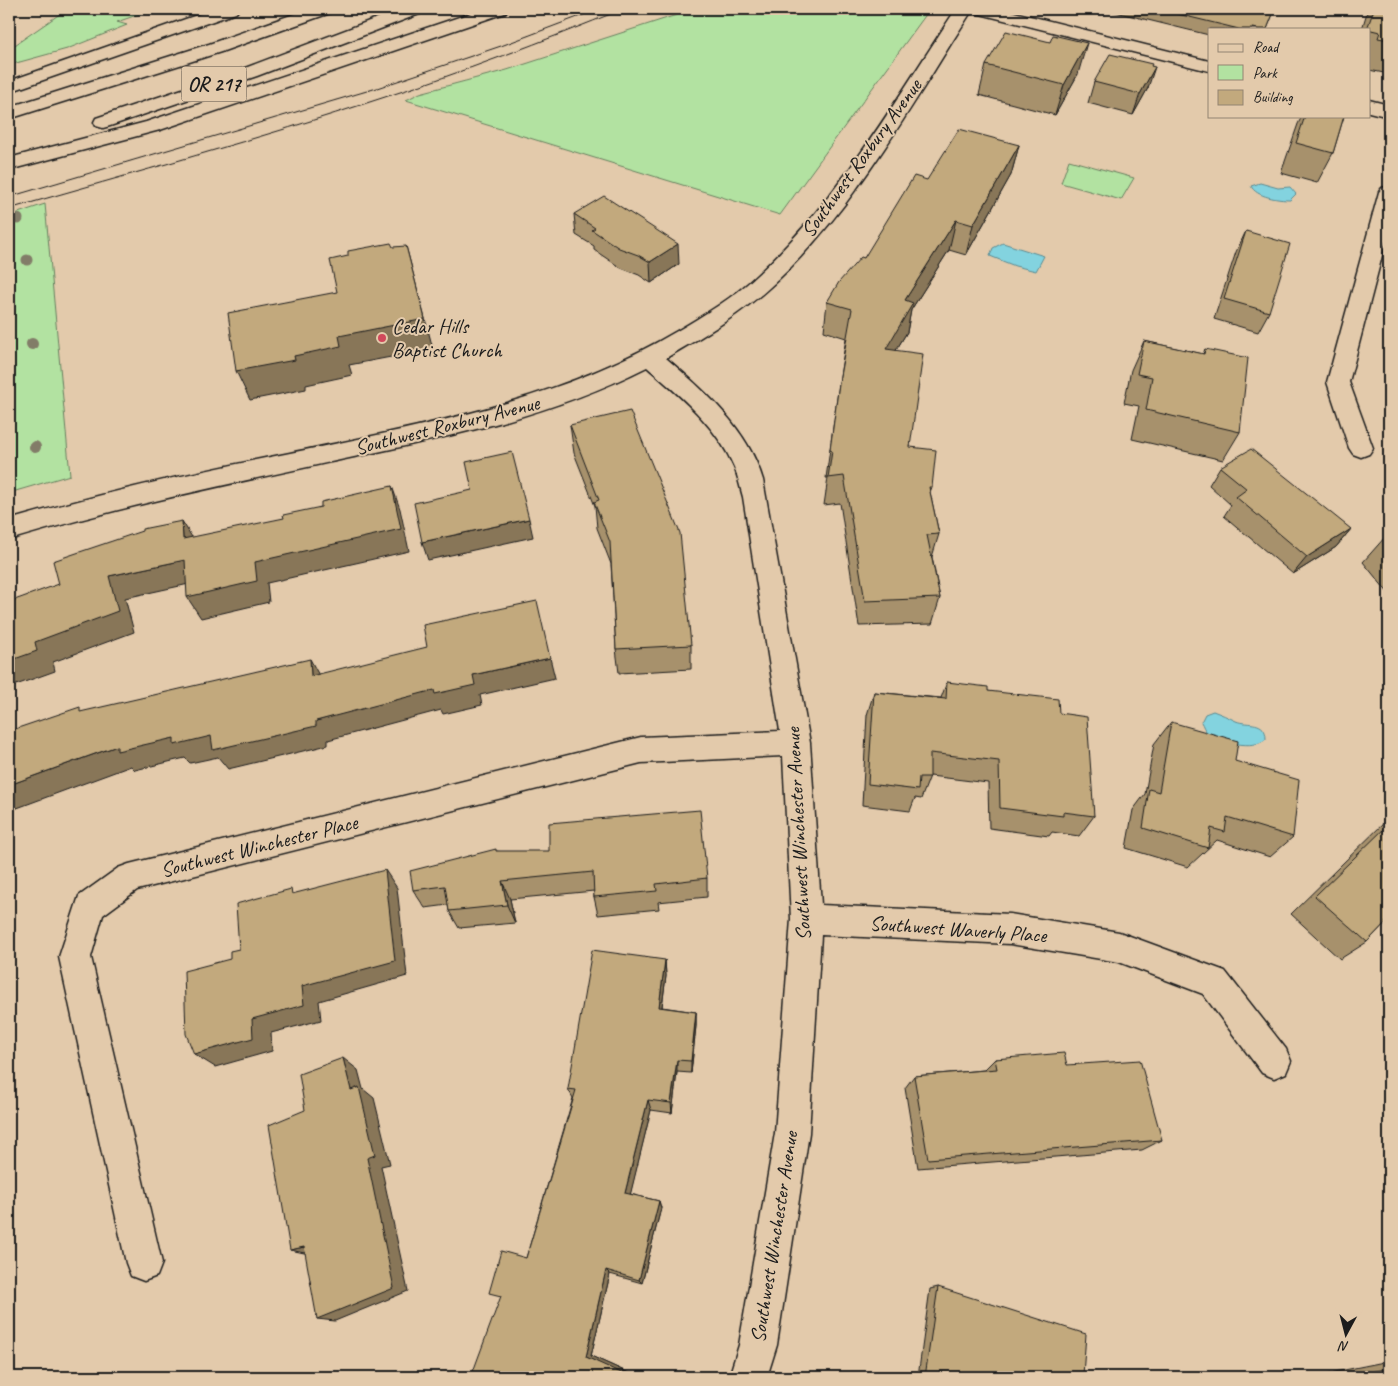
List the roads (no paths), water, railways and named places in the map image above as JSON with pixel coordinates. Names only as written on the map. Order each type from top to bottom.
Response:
[{"type":"main road","points":[[9,88],[230,9]]},
{"type":"main road","name":"OR 217","points":[[9,113],[215,48],[324,9]]},
{"type":"main road","name":"OR 217","points":[[9,152],[250,72],[416,9]]},
{"type":"main road","points":[[9,164],[153,126],[499,9]]},
{"type":"main road","name":"Southwest Roxbury Avenue","points":[[9,530],[120,498],[473,424],[539,404],[597,383],[652,358],[724,312],[761,283],[793,252],[842,191],[964,9]]},
{"type":"main road","points":[[982,9],[1208,66]]},
{"type":"main road","points":[[1370,106],[1389,111]]},
{"type":"main road","points":[[1361,448],[1338,382],[1389,192]]},
{"type":"main road","name":"Southwest Winchester Avenue","points":[[652,358],[698,398],[726,434],[745,464],[756,497],[796,743],[806,919],[792,1133],[758,1345],[748,1377]]},
{"type":"main road","name":"Southwest Winchester Place","points":[[144,1263],[75,957],[90,906],[129,878],[641,750],[796,743]]},
{"type":"main road","name":"Southwest Waverly Place","points":[[806,919],[1010,929],[1119,948],[1214,982],[1274,1061]]},
{"type":"water","points":[[1260,183],[1278,188],[1290,187],[1296,194],[1290,200],[1268,197],[1258,193],[1251,186]]},
{"type":"water","points":[[1003,243],[1044,256],[1036,271],[1015,266],[990,256],[993,248]]},
{"type":"water","points":[[1213,711],[1236,721],[1260,726],[1263,728],[1266,739],[1261,743],[1245,745],[1228,742],[1212,736],[1206,731],[1201,722],[1205,714]]},
{"type":"tram line","points":[[9,197],[377,88],[501,46],[599,9]]},
{"type":"tram line","points":[[9,209],[336,113],[473,67],[623,9]]},
{"type":"place","name":"Cedar Hills Baptist Church","points":[[382,338]]}]
